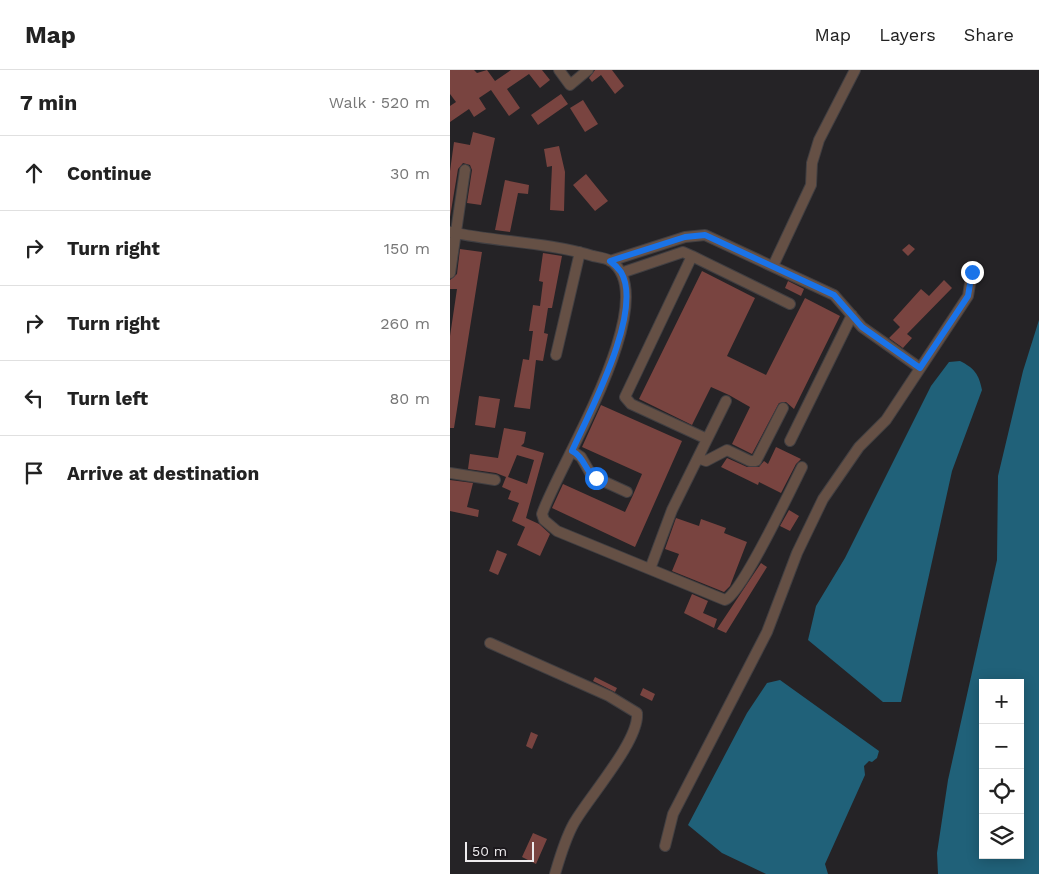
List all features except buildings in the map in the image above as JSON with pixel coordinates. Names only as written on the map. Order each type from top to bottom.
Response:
[{"type":"street","points":[[559,70],[570,85],[588,70]]},
{"type":"street","points":[[773,266],[811,185],[812,163],[819,140],[855,70]]},
{"type":"street","points":[[450,273],[453,232],[465,170]]},
{"type":"street","points":[[453,232],[580,252],[610,261],[622,273],[626,297],[622,329],[606,376],[543,510],[542,517],[557,531],[721,599],[729,598],[762,547],[802,467]]},
{"type":"street","points":[[610,261],[693,235],[715,239],[834,295],[862,327],[920,368]]},
{"type":"street","points":[[556,355],[580,252]]},
{"type":"street","points":[[622,273],[683,252],[790,304]]},
{"type":"street","points":[[692,256],[625,397],[631,404],[708,438]]},
{"type":"street","points":[[665,846],[674,814],[767,632],[798,553],[823,499],[859,447],[886,420],[968,296],[972,272]]},
{"type":"street","points":[[790,441],[852,316]]},
{"type":"street","points":[[650,569],[672,510],[726,401]]},
{"type":"street","points":[[698,458],[706,461],[727,450],[750,461],[756,461],[783,408]]},
{"type":"street","points":[[572,451],[581,457],[592,476],[627,492]]},
{"type":"street","points":[[450,473],[495,480]]},
{"type":"street","points":[[490,643],[609,696],[637,713],[636,726],[611,771],[574,822],[566,839],[555,874]]},
{"type":"water","points":[[1039,320],[1039,874],[938,874],[937,853],[948,780],[997,560],[998,476],[1023,371]]},
{"type":"water","points":[[960,361],[975,372],[982,390],[952,471],[901,702],[883,702],[808,640],[816,606],[845,558],[931,386],[949,362]]},
{"type":"water","points":[[780,680],[879,751],[877,758],[872,762],[869,761],[864,766],[865,775],[825,864],[828,874],[766,874],[722,853],[688,825],[747,713],[767,683]]},
{"type":"route","points":[[596,478],[589,472],[581,457],[572,451],[606,376],[624,321],[626,297],[622,273],[610,261],[685,237],[705,235],[834,295],[862,327],[920,368],[968,296],[972,272]]}]
